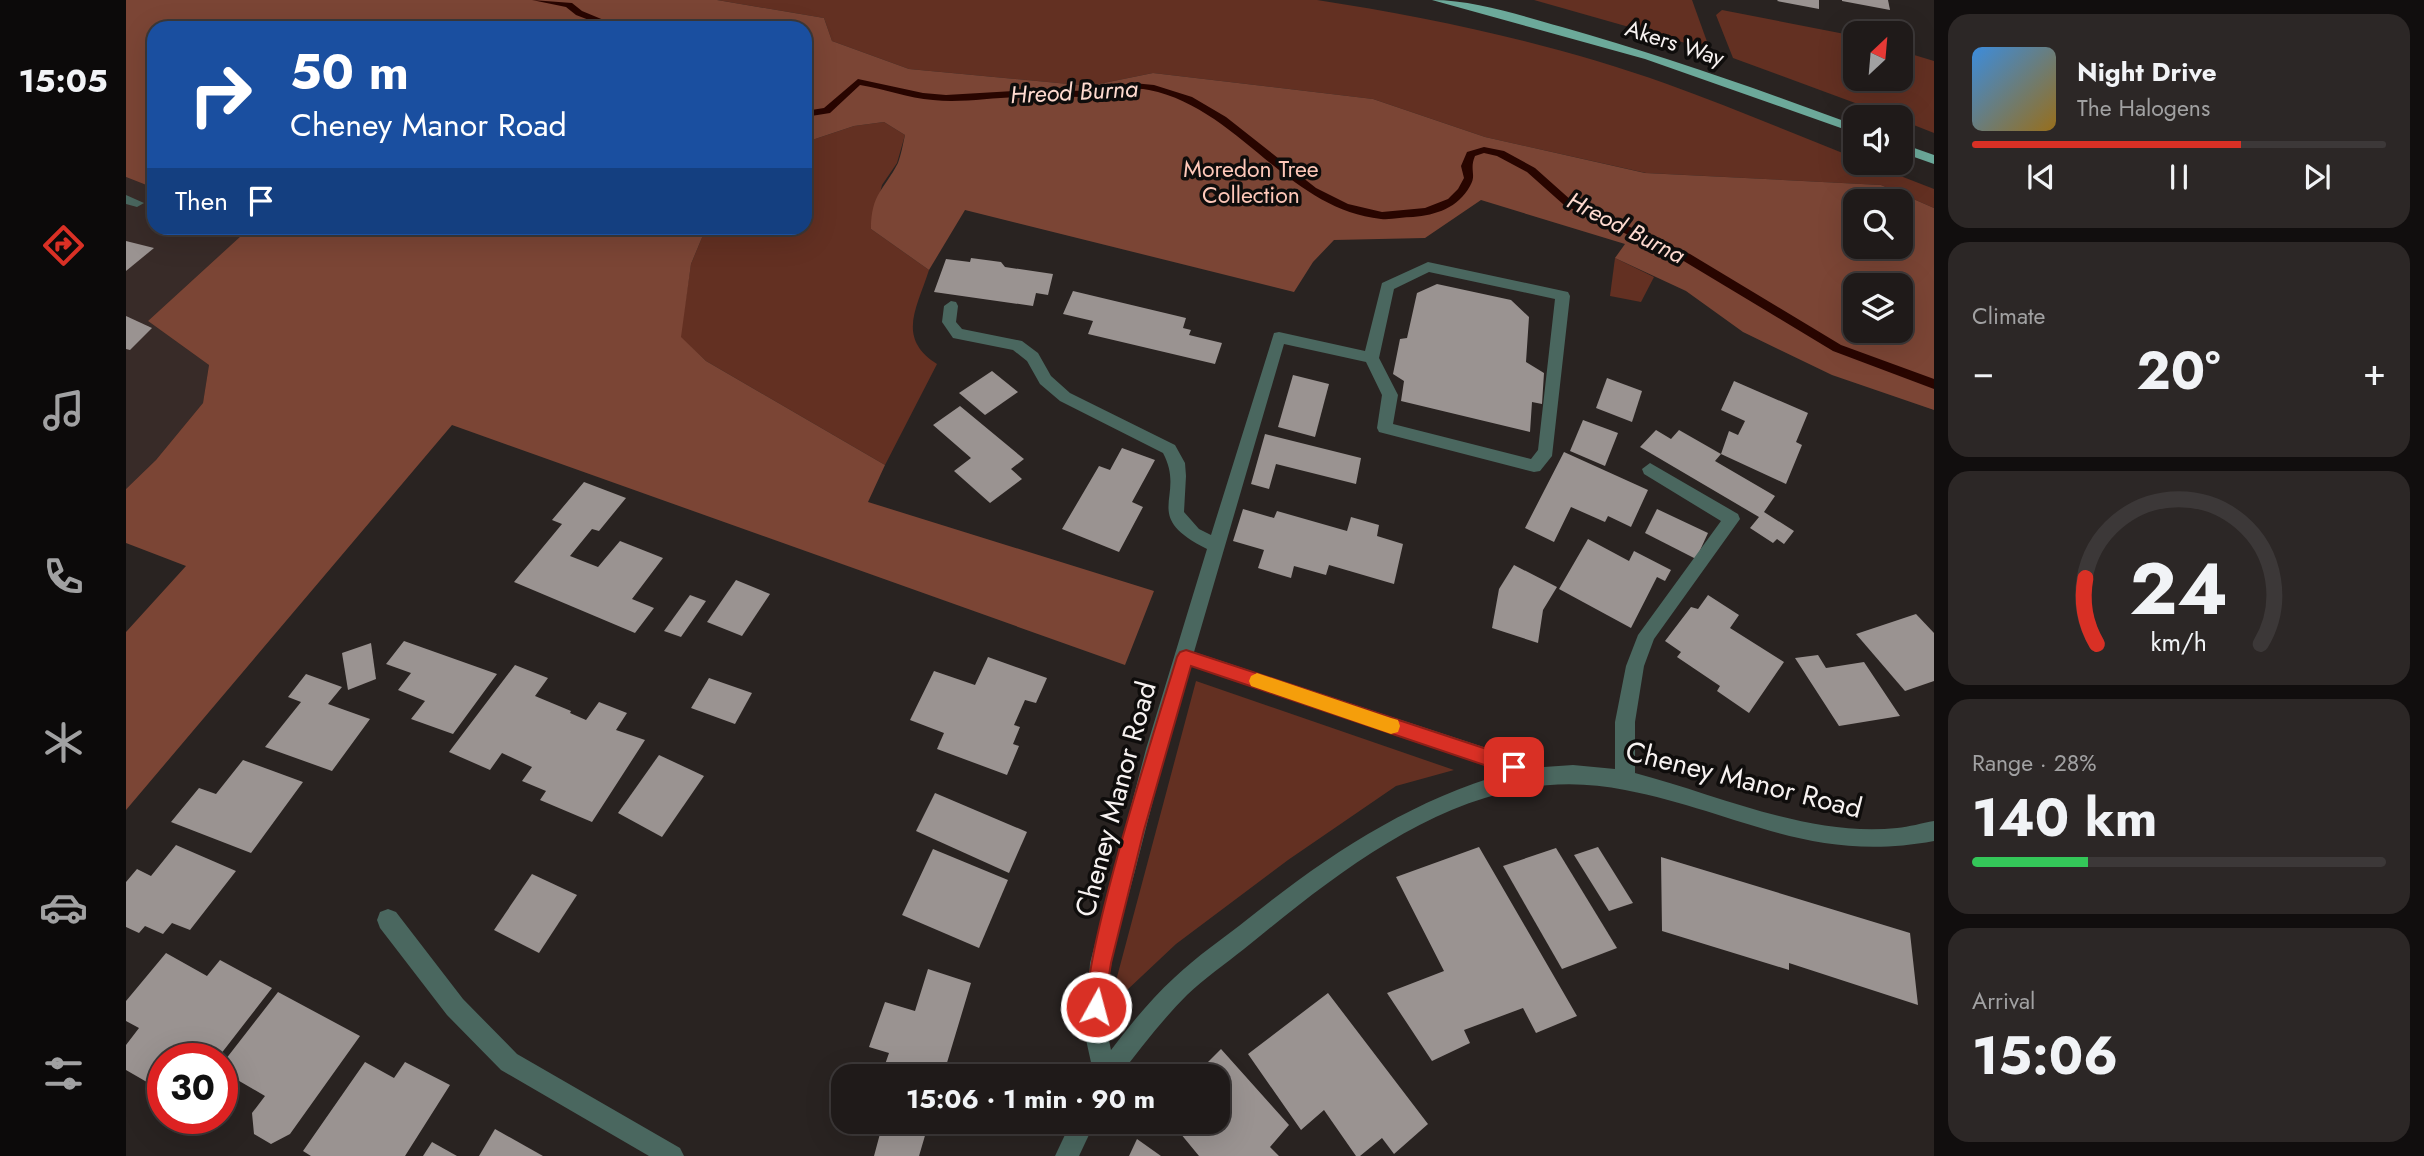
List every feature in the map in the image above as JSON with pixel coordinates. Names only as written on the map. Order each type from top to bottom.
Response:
[{"type":"main road","name":"Akers Way","points":[[1438,0],[1527,21],[1656,58],[1843,125]]},
{"type":"main road","points":[[1913,151],[1934,160]]},
{"type":"street","points":[[1186,657],[1216,545],[1279,337],[1371,358],[1390,395],[1385,428],[1534,467],[1546,452],[1563,296],[1428,267],[1387,286],[1371,358]]},
{"type":"street","points":[[951,306],[948,318],[950,328],[958,334],[1017,345],[1033,357],[1045,380],[1065,397],[1169,449],[1176,458],[1178,468],[1174,510],[1182,527],[1192,535],[1216,545]]},
{"type":"street","points":[[1625,780],[1625,722],[1635,666],[1647,635],[1732,519],[1650,469]]},
{"type":"street","name":"Cheney Manor Road","points":[[1540,775],[1186,657],[1156,749],[1101,963],[1096,1035],[1105,1076],[1147,1022],[1182,986],[1299,890],[1421,813],[1458,797],[1540,775],[1602,775],[1808,831],[1860,840],[1897,839],[1934,831]]},
{"type":"street","points":[[387,920],[479,1034],[509,1062],[672,1156]]},
{"type":"street","points":[[1067,1156],[1077,1134]]},
{"type":"shaded area","points":[[717,0],[1317,0],[1361,7],[1538,45],[1667,84],[1843,153],[1843,175],[1898,175],[1934,189],[1934,208],[1913,199],[1913,189],[1890,189],[1881,185],[1646,173],[1485,137],[1373,99],[1153,73],[1089,86],[909,69],[832,41],[824,18]]},
{"type":"shaded area","points":[[1534,0],[1692,0],[1710,50]]},
{"type":"shaded area","points":[[1722,10],[1843,34],[1843,91],[1913,91],[1913,55],[1934,61],[1934,133],[1913,125],[1913,105],[1860,105],[1733,58],[1716,15]]},
{"type":"shaded area","points":[[884,122],[905,135],[897,163],[882,185],[871,229],[929,270],[915,310],[913,333],[924,354],[937,364],[885,465],[706,361],[680,337],[691,264],[703,235],[812,235],[812,139],[854,126]]},
{"type":"shaded area","points":[[126,177],[147,185],[147,235],[242,235],[148,321],[209,365],[203,403],[156,460],[126,489]]},
{"type":"shaded area","points":[[1615,258],[1654,277],[1641,302],[1610,296]]},
{"type":"shaded area","points":[[1196,681],[1454,770],[1396,786],[1288,860],[1176,944],[1109,1007]]},
{"type":"green space","name":"Moredon Tree Collection","points":[[126,0],[717,0],[824,18],[832,41],[909,69],[1089,86],[1153,73],[1373,99],[1485,137],[1645,173],[1881,185],[1890,189],[1843,189],[1843,259],[1913,259],[1913,199],[1934,208],[1934,410],[1832,375],[1743,332],[1686,291],[1615,258],[1625,244],[1481,200],[1425,238],[1334,240],[1313,262],[1294,292],[965,210],[929,270],[871,229],[873,208],[898,163],[905,135],[884,122],[854,126],[812,139],[812,21],[147,21],[147,185],[126,177]]},
{"type":"green space","points":[[242,235],[703,235],[691,264],[681,337],[706,361],[885,465],[868,502],[1154,591],[1125,665],[452,425],[126,810],[126,632],[186,566],[126,543],[126,489],[156,460],[203,403],[209,365],[148,321]]},
{"type":"building","points":[[1819,0],[1819,9],[1777,1]]},
{"type":"building","points":[[1888,0],[1890,10],[1842,1]]},
{"type":"building","points":[[126,241],[154,248],[126,271]]},
{"type":"building","points":[[971,258],[1001,262],[1005,267],[1053,274],[1048,295],[1036,293],[1033,306],[934,292],[946,259],[970,262]]},
{"type":"building","points":[[1437,284],[1511,300],[1529,317],[1526,362],[1544,373],[1542,404],[1532,402],[1530,432],[1401,401],[1404,381],[1393,374],[1400,339],[1407,338],[1417,293]]},
{"type":"building","points":[[1073,291],[1186,318],[1183,328],[1191,330],[1189,335],[1222,343],[1215,364],[1088,334],[1093,321],[1063,314]]},
{"type":"building","points":[[126,316],[152,328],[130,350],[126,349]]},
{"type":"building","points":[[992,371],[1018,392],[985,415],[959,393]]},
{"type":"building","points":[[1293,375],[1329,384],[1315,437],[1278,427]]},
{"type":"building","points":[[1607,378],[1642,391],[1632,422],[1596,408]]},
{"type":"building","points":[[1734,381],[1808,413],[1796,442],[1802,445],[1786,484],[1721,454],[1729,431],[1738,435],[1745,421],[1721,410]]},
{"type":"building","points":[[960,406],[1024,459],[1011,469],[1022,479],[990,503],[954,471],[971,458],[933,425]]},
{"type":"building","points":[[1583,420],[1618,433],[1605,466],[1570,451]]},
{"type":"building","points":[[1656,430],[1671,439],[1679,430],[1721,454],[1715,461],[1775,496],[1764,512],[1794,531],[1784,544],[1777,539],[1773,543],[1750,528],[1759,517],[1640,447]]},
{"type":"building","points":[[1265,434],[1361,458],[1356,484],[1276,464],[1269,489],[1251,484]]},
{"type":"building","points":[[1122,448],[1155,460],[1132,502],[1143,507],[1119,552],[1062,529],[1099,466],[1110,470]]},
{"type":"building","points":[[1564,452],[1648,490],[1631,527],[1608,516],[1605,522],[1571,507],[1554,542],[1525,528]]},
{"type":"building","points":[[584,482],[626,498],[599,531],[592,529],[570,556],[598,567],[620,541],[663,558],[632,599],[654,608],[635,633],[514,582],[562,524],[552,520]]},
{"type":"building","points":[[1243,509],[1274,518],[1277,511],[1347,531],[1351,517],[1379,525],[1377,536],[1403,544],[1394,584],[1329,565],[1326,575],[1294,566],[1291,578],[1258,568],[1264,550],[1233,541]]},
{"type":"building","points":[[1657,509],[1708,533],[1696,559],[1645,533]]},
{"type":"building","points":[[1588,539],[1629,561],[1634,551],[1671,570],[1665,581],[1657,577],[1631,628],[1559,589]]},
{"type":"building","points":[[1514,565],[1557,587],[1543,610],[1538,643],[1492,628],[1499,589]]},
{"type":"building","points":[[736,580],[770,594],[742,636],[707,622]]},
{"type":"building","points":[[690,595],[706,601],[681,637],[664,631]]},
{"type":"building","points":[[1708,595],[1739,615],[1730,628],[1784,662],[1749,713],[1717,691],[1720,686],[1677,657],[1681,652],[1665,641],[1691,607],[1698,609]]},
{"type":"building","points":[[1916,614],[1934,633],[1934,681],[1905,691],[1856,634]]},
{"type":"building","points":[[404,641],[497,674],[453,734],[411,719],[425,701],[398,690],[411,673],[386,664]]},
{"type":"building","points":[[371,643],[376,679],[348,690],[342,653]]},
{"type":"building","points":[[1818,655],[1826,668],[1864,662],[1900,716],[1839,726],[1795,658]]},
{"type":"building","points":[[988,657],[1047,678],[1036,703],[1025,700],[1014,725],[1020,727],[1013,744],[1019,746],[1007,775],[937,749],[944,733],[910,720],[934,671],[975,685]]},
{"type":"building","points":[[515,665],[548,678],[535,696],[586,720],[599,702],[627,713],[616,730],[645,740],[592,822],[540,800],[546,791],[522,781],[532,767],[502,753],[490,770],[449,752]]},
{"type":"building","points":[[306,674],[342,687],[328,704],[370,719],[332,771],[265,747],[301,702],[288,697]]},
{"type":"building","points":[[709,678],[752,693],[735,724],[691,708]]},
{"type":"building","points":[[659,755],[704,776],[662,837],[618,813]]},
{"type":"building","points":[[243,760],[303,782],[251,853],[171,822],[199,788],[216,794]]},
{"type":"building","points":[[935,793],[1027,832],[1009,873],[916,831]]},
{"type":"building","points":[[176,845],[236,871],[190,930],[172,923],[163,934],[145,926],[139,933],[126,927],[126,882],[137,869],[151,876]]},
{"type":"building","points":[[1479,847],[1577,1016],[1536,1033],[1523,1008],[1464,1030],[1470,1043],[1432,1061],[1387,993],[1444,971],[1396,877]]},
{"type":"building","points":[[1598,847],[1633,903],[1609,911],[1574,855]]},
{"type":"building","points":[[1556,848],[1617,948],[1562,969],[1503,866]]},
{"type":"building","points":[[933,849],[1008,880],[979,948],[902,915]]},
{"type":"building","points":[[1661,857],[1910,933],[1918,1005],[1789,963],[1789,970],[1662,931]]},
{"type":"building","points":[[532,874],[577,895],[539,953],[494,930]]},
{"type":"building","points":[[166,953],[207,976],[220,960],[272,988],[229,1043],[147,1043],[147,1082],[126,1070],[126,1045],[139,1028],[126,1021],[126,1001]]},
{"type":"building","points":[[928,969],[971,983],[947,1064],[885,1064],[889,1053],[869,1047],[885,1002],[915,1011]]},
{"type":"building","points":[[278,992],[360,1036],[290,1134],[271,1144],[254,1134],[252,1113],[265,1096],[238,1080],[238,1043]]},
{"type":"building","points":[[1328,993],[1428,1124],[1394,1154],[1382,1138],[1360,1156],[1356,1156],[1324,1110],[1301,1130],[1248,1054]]},
{"type":"building","points":[[1221,1049],[1289,1125],[1270,1147],[1279,1156],[1199,1156],[1181,1134],[1230,1134],[1230,1064],[1206,1064]]},
{"type":"building","points":[[365,1062],[394,1078],[405,1062],[450,1085],[405,1156],[311,1156],[303,1151]]},
{"type":"building","points":[[495,1129],[543,1156],[479,1156]]},
{"type":"building","points":[[880,1134],[925,1134],[919,1156],[874,1156]]},
{"type":"building","points":[[1137,1139],[1161,1156],[1129,1156]]},
{"type":"building","points":[[432,1142],[457,1156],[423,1156]]},
{"type":"waterway","name":"Hreod Burna","points":[[536,0],[569,5],[579,13],[600,21]]},
{"type":"waterway","name":"Hreod Burna","points":[[812,113],[827,111],[858,82],[923,96],[946,98],[1031,93],[1089,94],[1126,86],[1151,87],[1189,99],[1222,119],[1313,190],[1345,207],[1382,215],[1425,212],[1446,205],[1466,185],[1469,178],[1466,166],[1471,154],[1484,150],[1500,153],[1531,170],[1568,203],[1686,257],[1837,348],[1934,384]]},
{"type":"slow traffic","points":[[1257,681],[1391,726]]},
{"type":"route","points":[[1096,1007],[1101,963],[1135,830],[1156,749],[1186,657],[1514,767]]}]
